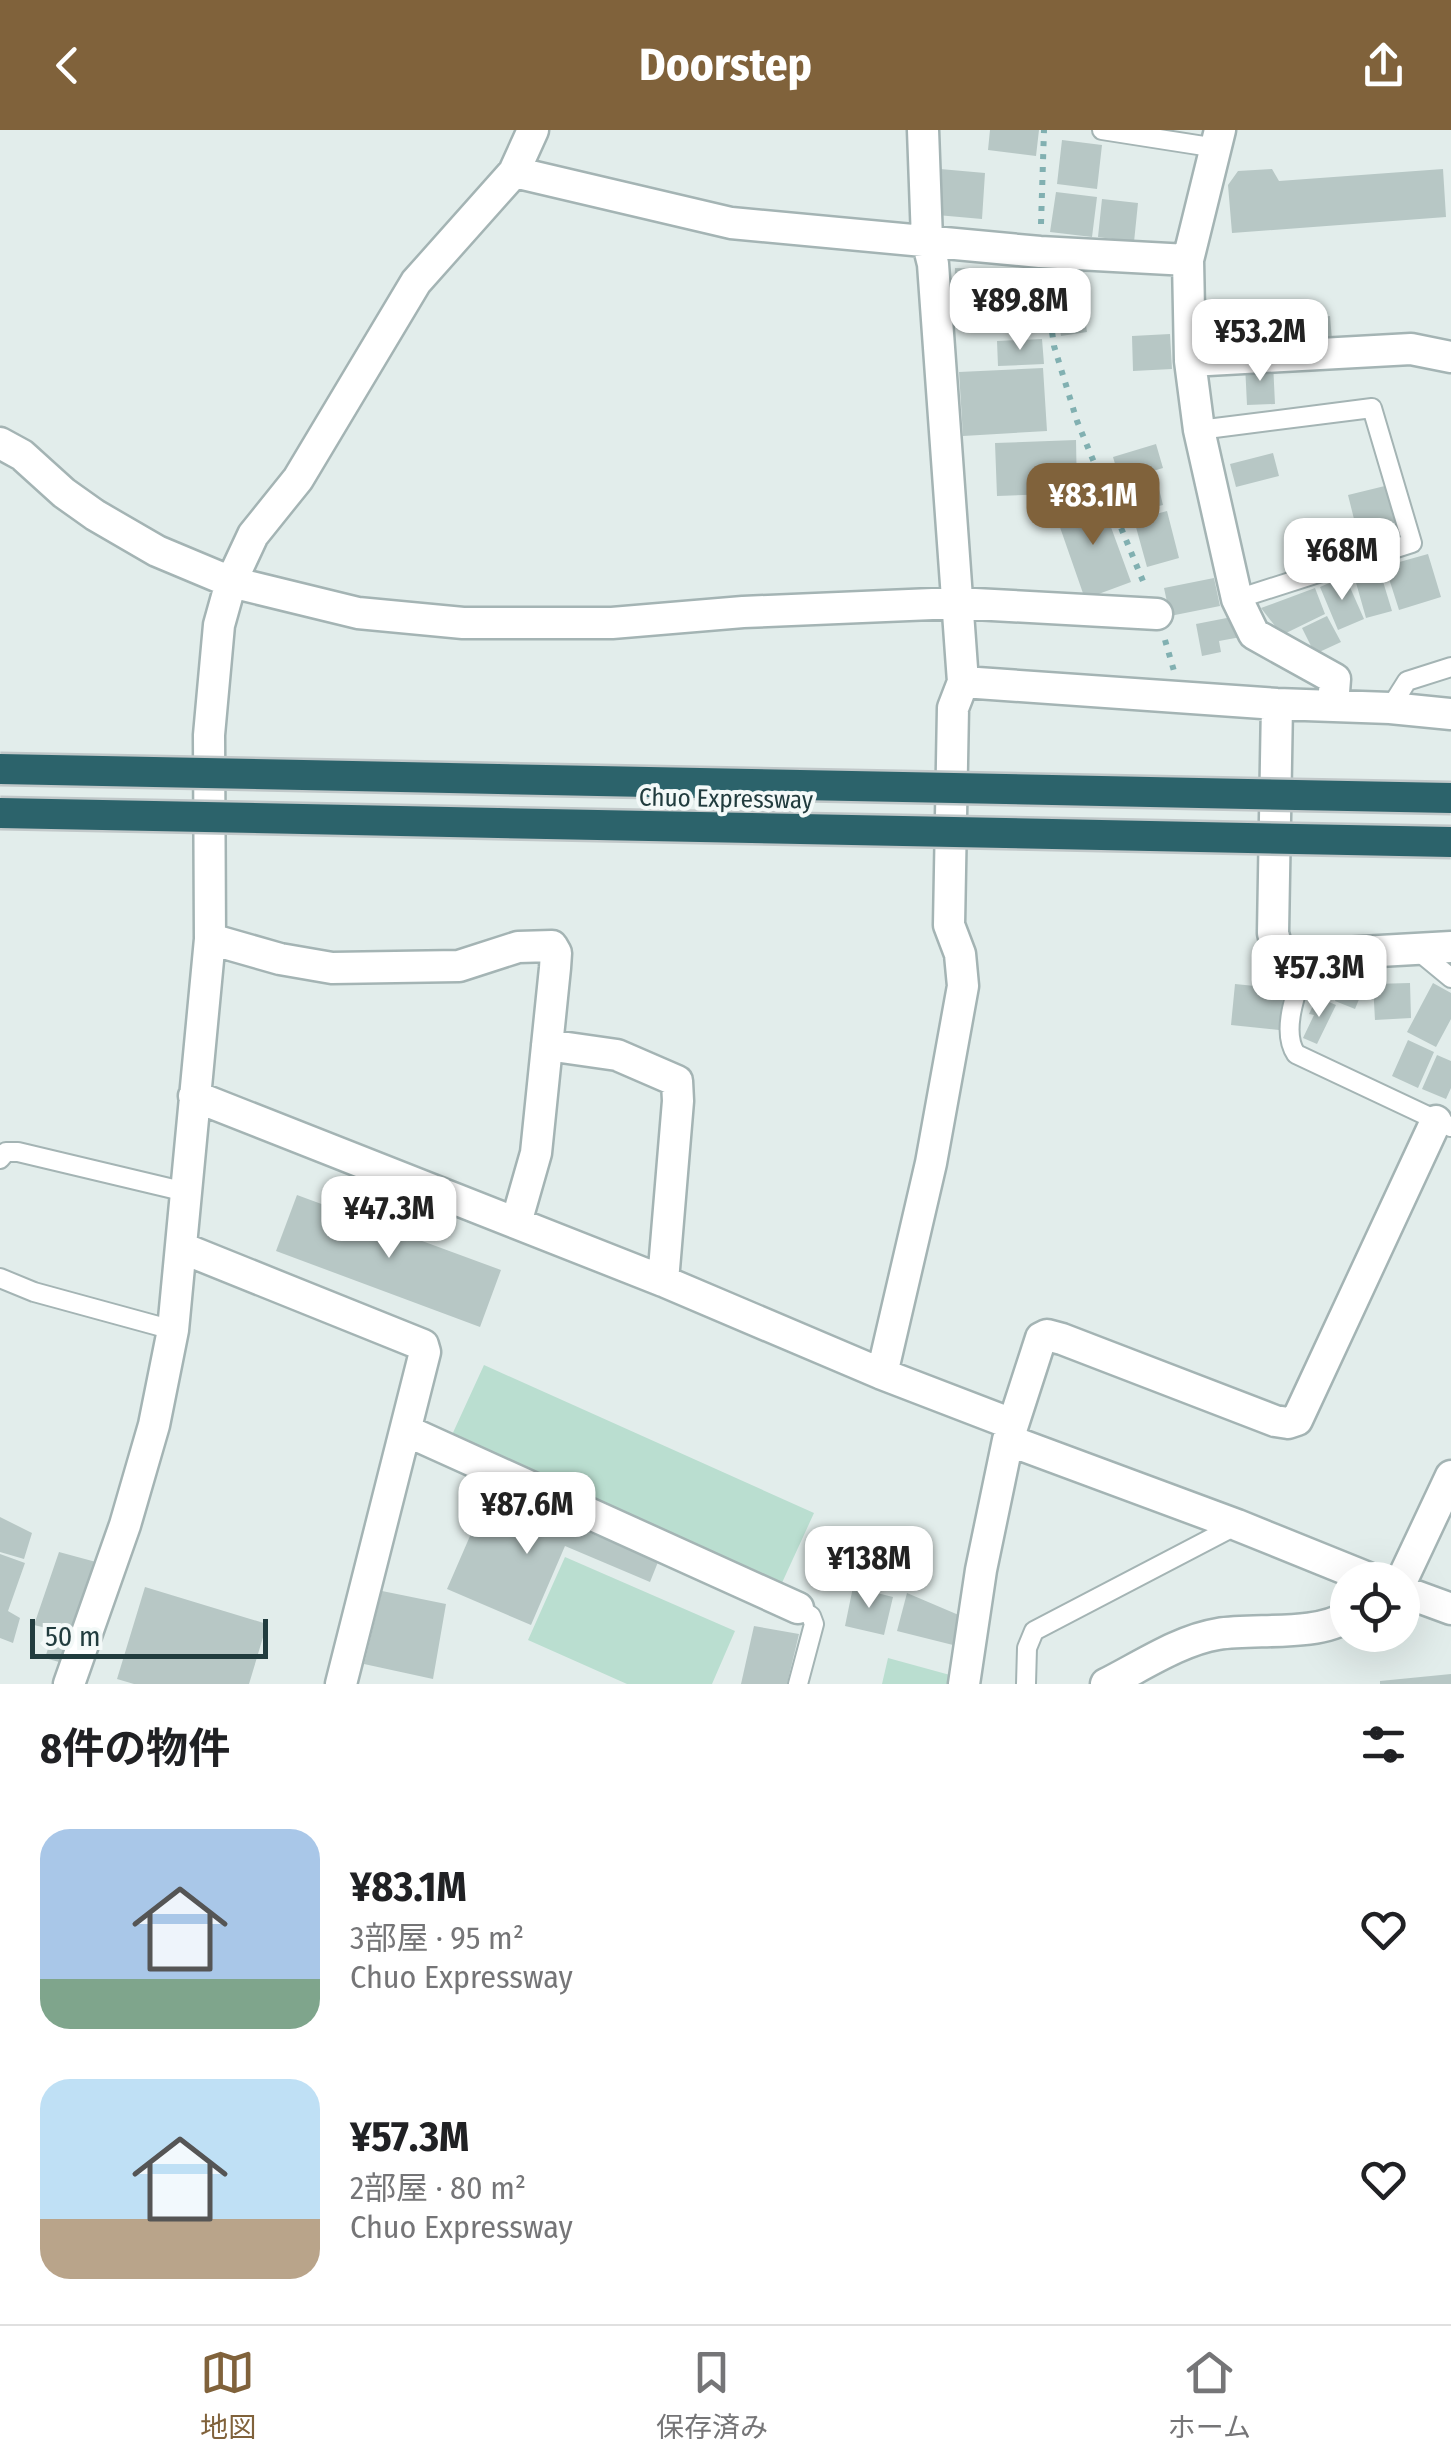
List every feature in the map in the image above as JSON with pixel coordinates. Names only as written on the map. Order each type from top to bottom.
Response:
[{"type":"highway","name":"Chuo Expressway","points":[[0,769],[1451,798]]},
{"type":"highway","name":"Chuo Expressway","points":[[0,812],[1451,842]]},
{"type":"street","points":[[68,1684],[125,1525],[154,1426],[172,1330],[210,939],[208,735],[219,625],[252,535],[298,479],[416,282],[514,172],[533,130]]},
{"type":"street","points":[[882,1374],[927,1182],[963,986],[960,954],[949,925],[953,708],[963,682],[938,317],[927,240],[922,130]]},
{"type":"street","points":[[1218,139],[1188,260],[1190,361],[1199,430],[1237,598],[1254,634],[1335,680],[1333,705]]},
{"type":"street","points":[[514,172],[732,223],[1040,252],[1188,260]]},
{"type":"street","points":[[1190,361],[1411,349],[1451,358]]},
{"type":"street","points":[[0,443],[22,455],[64,493],[128,536],[232,582],[358,613],[463,623],[612,623],[743,612],[956,603],[1156,614]]},
{"type":"street","points":[[963,682],[1451,714]]},
{"type":"street","points":[[1277,704],[1273,933],[1276,944],[1285,951],[1308,956],[1451,947]]},
{"type":"street","points":[[210,939],[280,960],[332,968],[459,966],[518,947],[552,946],[556,953],[536,1153],[516,1223]]},
{"type":"street","points":[[547,1045],[617,1055],[677,1081],[663,1281]]},
{"type":"street","points":[[194,1096],[663,1281],[1010,1432],[1330,1563]]},
{"type":"street","points":[[964,1684],[1010,1432],[1041,1338],[1047,1334],[1275,1421],[1297,1420],[1443,1124]]},
{"type":"street","points":[[182,1248],[423,1345],[425,1352],[407,1430],[341,1684]]},
{"type":"street","points":[[407,1430],[798,1608]]},
{"type":"street","points":[[1410,1562],[1451,1476]]},
{"type":"street","points":[[1420,1598],[1451,1609]]},
{"type":"street","points":[[1106,1684],[1216,1634],[1330,1624]]},
{"type":"lane","points":[[1102,130],[1218,139]]},
{"type":"lane","points":[[1199,430],[1372,408],[1412,543],[1237,598]]},
{"type":"lane","points":[[1390,708],[1407,681],[1451,667]]},
{"type":"lane","points":[[1414,948],[1451,978]]},
{"type":"lane","points":[[1308,956],[1289,1029],[1288,1044],[1296,1054],[1443,1124]]},
{"type":"lane","points":[[0,1159],[6,1152],[18,1152],[186,1192]]},
{"type":"lane","points":[[0,1278],[34,1292],[172,1330]]},
{"type":"lane","points":[[1026,1684],[1027,1648],[1034,1631],[1237,1525]]},
{"type":"lane","points":[[798,1608],[811,1616],[814,1624],[798,1684]]},
{"type":"path","points":[[1044,130],[1040,252],[1054,346],[1077,420],[1156,614],[1176,677]]},
{"type":"green space","points":[[484,1365],[814,1513],[781,1585],[451,1437]]},
{"type":"green space","points":[[565,1557],[735,1631],[712,1684],[627,1684],[528,1640]]},
{"type":"green space","points":[[888,1658],[950,1675],[948,1684],[882,1684]]},
{"type":"building","points":[[990,130],[1039,130],[1036,156],[988,150]]},
{"type":"building","points":[[1062,140],[1102,145],[1097,189],[1057,184]]},
{"type":"building","points":[[940,169],[985,173],[982,219],[937,215]]},
{"type":"building","points":[[1272,169],[1279,181],[1443,169],[1446,217],[1232,233],[1228,185],[1238,171]]},
{"type":"building","points":[[1056,192],[1097,197],[1092,237],[1050,232]]},
{"type":"building","points":[[1102,199],[1138,203],[1134,242],[1098,237]]},
{"type":"building","points":[[955,268],[984,269],[983,296],[954,295]]},
{"type":"building","points":[[1079,277],[1087,332],[1061,336],[1053,280]]},
{"type":"building","points":[[994,304],[1038,305],[1038,329],[993,328]]},
{"type":"building","points":[[1330,316],[1332,340],[1204,351],[1202,327]]},
{"type":"building","points":[[1170,334],[1172,369],[1133,371],[1132,336]]},
{"type":"building","points":[[1042,339],[1044,364],[998,366],[997,341]]},
{"type":"building","points":[[1273,363],[1275,404],[1247,405],[1245,364]]},
{"type":"building","points":[[1043,368],[1047,431],[963,436],[959,372]]},
{"type":"building","points":[[1076,440],[1077,493],[997,496],[995,443]]},
{"type":"building","points":[[1156,444],[1163,468],[1120,481],[1113,457]]},
{"type":"building","points":[[1273,453],[1279,476],[1236,487],[1230,464]]},
{"type":"building","points":[[1157,481],[1163,505],[1129,513],[1123,490]]},
{"type":"building","points":[[1393,484],[1402,521],[1357,531],[1348,495]]},
{"type":"building","points":[[1100,497],[1131,582],[1085,599],[1055,513]]},
{"type":"building","points":[[1167,511],[1179,558],[1147,567],[1134,520]]},
{"type":"building","points":[[1428,554],[1441,597],[1399,610],[1385,566]]},
{"type":"building","points":[[1378,565],[1392,611],[1366,618],[1353,572]]},
{"type":"building","points":[[1345,576],[1364,619],[1338,630],[1320,587]]},
{"type":"building","points":[[1214,578],[1220,606],[1170,616],[1164,588]]},
{"type":"building","points":[[1315,588],[1325,614],[1282,635],[1261,608]]},
{"type":"building","points":[[1237,616],[1241,637],[1219,641],[1221,652],[1202,656],[1196,624]]},
{"type":"building","points":[[1327,616],[1341,642],[1315,654],[1302,628]]},
{"type":"building","points":[[1344,979],[1367,980],[1355,1009],[1335,1001]]},
{"type":"building","points":[[1410,983],[1411,1018],[1375,1020],[1373,984]]},
{"type":"building","points":[[1433,983],[1451,993],[1451,1019],[1436,1047],[1407,1032]]},
{"type":"building","points":[[1235,984],[1284,989],[1279,1030],[1231,1025]]},
{"type":"building","points":[[1317,997],[1336,1005],[1317,1044],[1303,1038]]},
{"type":"building","points":[[1408,1040],[1434,1052],[1418,1088],[1392,1076]]},
{"type":"building","points":[[1437,1055],[1451,1061],[1451,1088],[1446,1099],[1422,1089]]},
{"type":"building","points":[[297,1195],[501,1270],[480,1327],[276,1251]]},
{"type":"building","points":[[490,1490],[658,1562],[650,1582],[565,1546],[531,1625],[447,1589]]},
{"type":"building","points":[[0,1517],[32,1533],[24,1559],[0,1552]]},
{"type":"building","points":[[59,1552],[96,1562],[66,1664],[45,1658],[54,1630],[34,1625]]},
{"type":"building","points":[[0,1554],[25,1563],[8,1611],[20,1618],[13,1643],[0,1638]]},
{"type":"building","points":[[145,1587],[267,1624],[249,1684],[134,1684],[117,1679]]},
{"type":"building","points":[[853,1587],[893,1597],[884,1635],[845,1626]]},
{"type":"building","points":[[382,1591],[446,1604],[433,1679],[364,1664]]},
{"type":"building","points":[[907,1593],[961,1616],[953,1645],[897,1631]]},
{"type":"building","points":[[754,1626],[799,1634],[787,1684],[741,1684]]},
{"type":"building","points":[[1451,1674],[1451,1684],[1380,1684],[1380,1681]]}]
